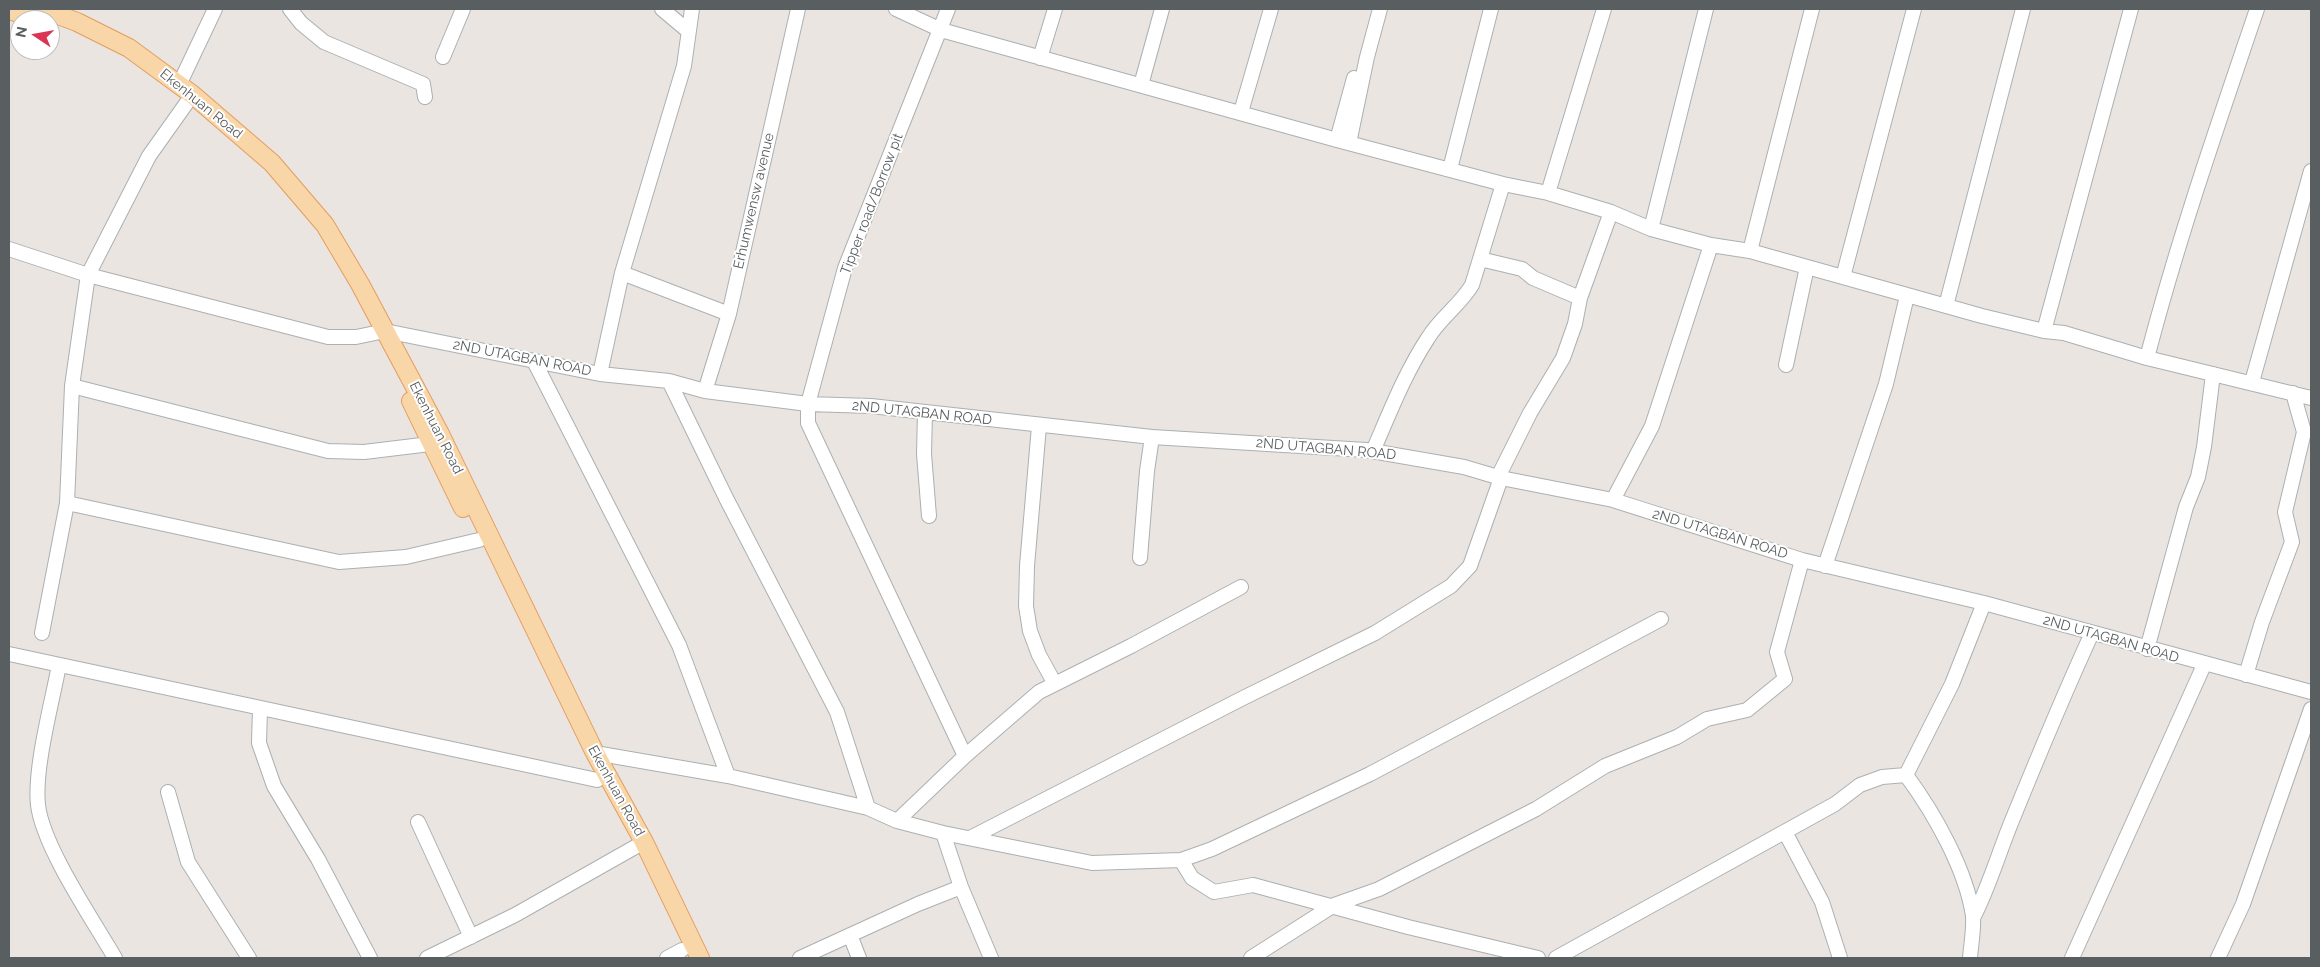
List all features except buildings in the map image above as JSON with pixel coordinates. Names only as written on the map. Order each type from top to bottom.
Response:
[{"type":"main road","name":"Ekenhuan Road","points":[[42,9],[77,22],[129,48],[179,85],[272,162],[324,225],[351,268],[430,444],[480,540],[597,780],[639,845],[679,955]]},
{"type":"main road","name":"Ekenhuan Road","points":[[60,26],[72,30],[123,55],[188,101],[266,169],[318,230],[381,332],[440,434],[639,845],[700,958]]},
{"type":"street","points":[[179,85],[215,9]]},
{"type":"street","points":[[290,9],[301,23],[324,42],[423,84],[425,97]]},
{"type":"street","points":[[443,57],[463,9]]},
{"type":"street","points":[[662,9],[687,30]]},
{"type":"street","points":[[600,374],[622,273],[684,66],[687,30],[692,9]]},
{"type":"street","name":"Erhumwensw avenue","points":[[705,391],[729,314],[798,9]]},
{"type":"street","points":[[896,9],[941,30],[1141,85],[1222,110],[1241,112],[1343,142],[1503,184],[1548,193],[1611,212],[1651,229],[1711,245],[1750,251],[1906,296],[2044,331],[2064,333],[2147,358],[2252,382],[2311,398]]},
{"type":"street","name":"Tipper road/Borrow pit","points":[[808,404],[845,268],[948,9]]},
{"type":"street","points":[[1040,58],[1055,9]]},
{"type":"street","points":[[1141,85],[1162,9]]},
{"type":"street","points":[[1241,112],[1270,9]]},
{"type":"street","points":[[1343,142],[1373,9]]},
{"type":"street","points":[[1343,142],[1380,9]]},
{"type":"street","points":[[1450,169],[1492,9]]},
{"type":"street","points":[[1548,193],[1604,9]]},
{"type":"street","points":[[1651,229],[1706,9]]},
{"type":"street","points":[[1750,251],[1812,9]]},
{"type":"street","points":[[1842,278],[1914,9]]},
{"type":"street","points":[[1946,306],[2022,9]]},
{"type":"street","points":[[2044,331],[2132,9]]},
{"type":"street","points":[[2147,358],[2166,283],[2194,192],[2258,9]]},
{"type":"street","points":[[42,632],[66,503],[72,386],[88,274],[149,156],[188,101]]},
{"type":"street","points":[[2252,382],[2311,171]]},
{"type":"street","points":[[1373,451],[1406,374],[1429,335],[1464,298],[1472,285],[1503,184]]},
{"type":"street","points":[[970,838],[1243,698],[1375,633],[1451,586],[1470,566],[1499,477],[1530,413],[1563,358],[1575,324],[1580,298],[1611,212]]},
{"type":"street","points":[[1612,500],[1652,426],[1711,245]]},
{"type":"street","points":[[9,248],[88,274],[328,337],[356,337],[381,332]]},
{"type":"street","points":[[1480,259],[1522,269],[1533,278],[1580,298]]},
{"type":"street","points":[[1786,365],[1807,267]]},
{"type":"street","points":[[622,273],[729,314]]},
{"type":"street","points":[[1825,566],[1886,384],[1906,296]]},
{"type":"street","name":"2ND UTAGBAN ROAD","points":[[381,332],[600,374],[669,381],[705,391],[808,404],[871,406],[1152,437],[1373,451],[1464,467],[1499,477],[1612,500],[1802,560],[1984,603],[2204,665],[2311,692]]},
{"type":"street","points":[[534,361],[679,645],[728,776]]},
{"type":"street","points":[[2147,649],[2186,506],[2198,477],[2204,447],[2213,374]]},
{"type":"street","points":[[669,381],[730,506],[837,712],[868,808]]},
{"type":"street","points":[[72,386],[328,451],[364,452],[430,444]]},
{"type":"street","points":[[2246,676],[2262,622],[2292,542],[2285,512],[2304,432],[2293,393]]},
{"type":"street","points":[[808,404],[808,422],[965,756]]},
{"type":"street","points":[[926,412],[924,454],[929,516]]},
{"type":"street","points":[[1039,426],[1027,566],[1026,606],[1030,631],[1039,655],[1055,684]]},
{"type":"street","points":[[1140,558],[1147,471],[1152,437]]},
{"type":"street","points":[[66,503],[339,562],[406,557],[480,540]]},
{"type":"street","points":[[1251,958],[1334,905],[1379,889],[1528,813],[1606,766],[1677,737],[1707,719],[1747,710],[1785,679],[1777,652],[1802,560]]},
{"type":"street","points":[[897,821],[965,756],[1039,692],[1131,646],[1241,587]]},
{"type":"street","points":[[1906,775],[1952,684],[1984,603]]},
{"type":"street","points":[[595,753],[728,776],[868,808],[897,821],[942,833],[1092,863],[1181,860],[1212,849],[1370,774],[1661,619]]},
{"type":"street","points":[[1973,918],[1988,889],[2005,838],[2055,713],[2092,633]]},
{"type":"street","points":[[9,654],[597,780]]},
{"type":"street","points":[[59,665],[40,768],[38,805],[45,831],[66,874],[115,958]]},
{"type":"street","points":[[2072,958],[2204,665]]},
{"type":"street","points":[[260,709],[259,743],[274,786],[318,859],[370,958]]},
{"type":"street","points":[[2218,958],[2243,904],[2311,710]]},
{"type":"street","points":[[1556,958],[1835,804],[1860,785],[1882,776],[1906,775]]},
{"type":"street","points":[[1906,775],[1930,807],[1967,887],[1973,918],[1970,958]]},
{"type":"street","points":[[168,792],[188,862],[249,958]]},
{"type":"street","points":[[418,822],[471,937]]},
{"type":"street","points":[[1785,832],[1822,902],[1840,958]]},
{"type":"street","points":[[942,833],[961,887],[991,958]]},
{"type":"street","points":[[427,958],[471,937],[639,845]]},
{"type":"street","points":[[1181,860],[1192,878],[1214,892],[1253,885],[1334,905],[1408,927],[1538,958]]},
{"type":"street","points":[[800,958],[961,887]]},
{"type":"street","points":[[850,935],[859,958]]}]
